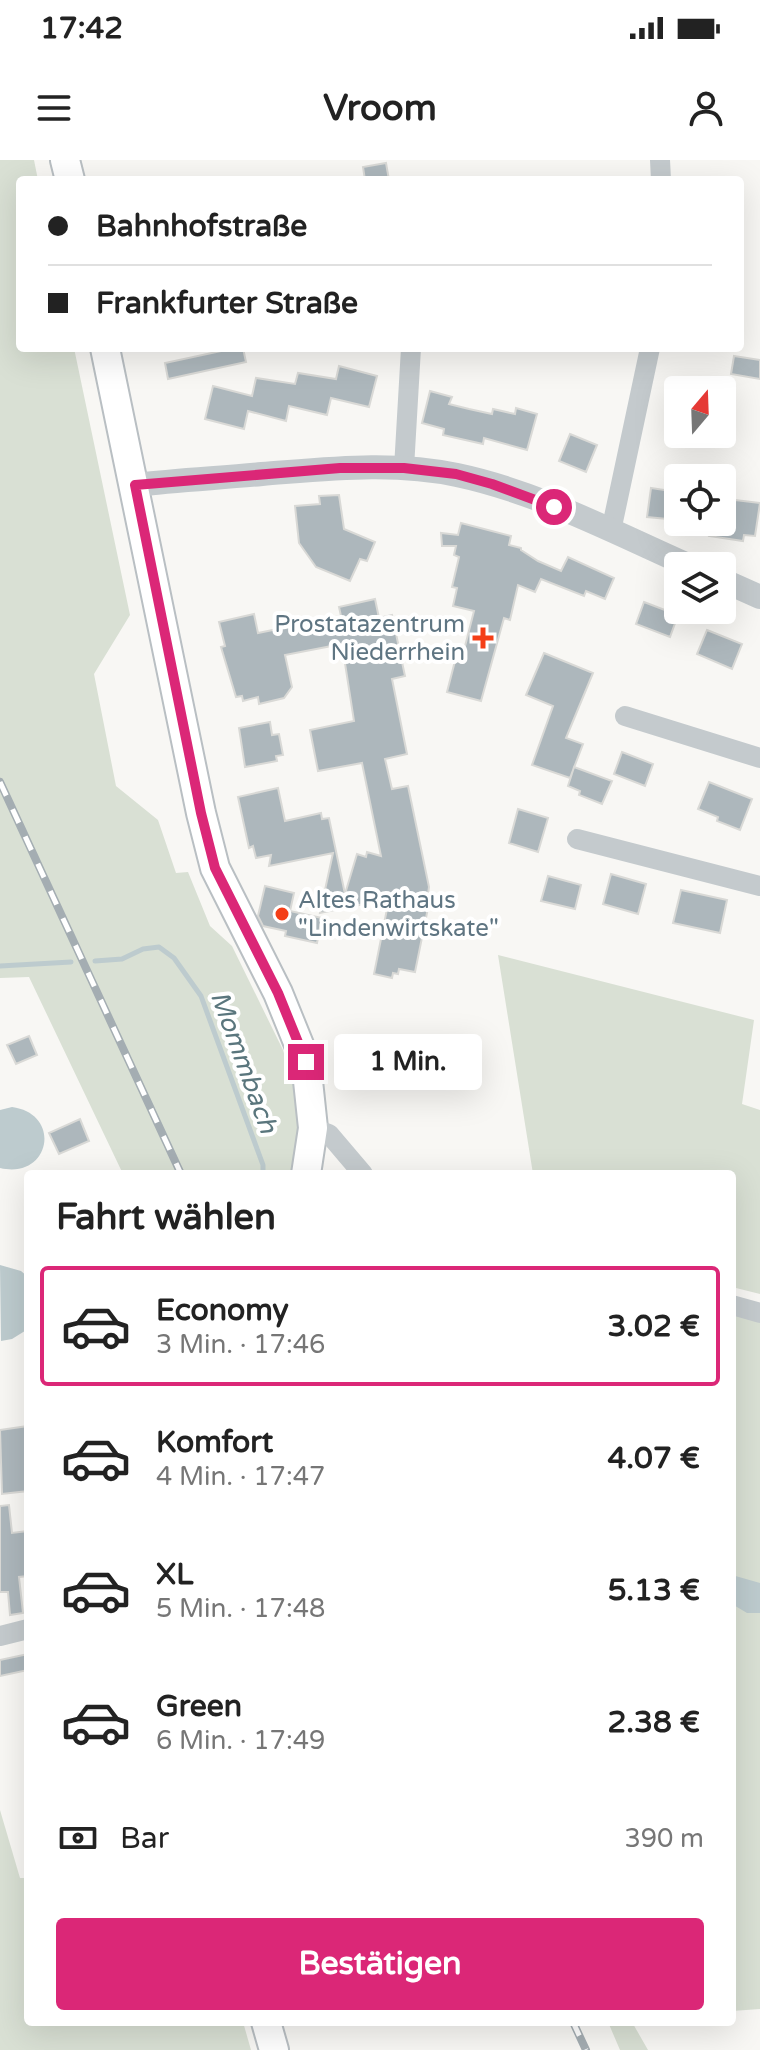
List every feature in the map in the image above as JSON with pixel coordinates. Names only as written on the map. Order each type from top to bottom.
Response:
[{"type":"main road","points":[[106,352],[215,868],[278,993],[306,1062],[313,1128],[307,1170]]},
{"type":"main road","points":[[267,2026],[274,2050]]},
{"type":"street","points":[[404,468],[411,352]]},
{"type":"street","points":[[611,531],[649,352]]},
{"type":"street","points":[[135,485],[340,468],[404,468],[456,474],[492,484],[664,554]]},
{"type":"street","points":[[736,586],[760,597]]},
{"type":"street","points":[[625,716],[760,758]]},
{"type":"street","points":[[577,839],[760,886]]},
{"type":"street","points":[[313,1128],[329,1134],[360,1170]]},
{"type":"street","points":[[736,1306],[760,1313]]},
{"type":"street","points":[[0,1636],[24,1630]]},
{"type":"shaded area","points":[[0,160],[34,160],[37,176],[16,176],[16,352],[75,352],[130,615],[94,674],[116,786],[158,820],[176,873],[188,872],[210,926],[232,946],[283,1050],[301,1117],[294,1170],[121,1170],[29,977],[0,978]]},
{"type":"shaded area","points":[[498,955],[754,1020],[742,1104],[760,1110],[760,1294],[736,1288],[736,1170],[532,1170]]},
{"type":"shaded area","points":[[12,1107],[28,1112],[39,1121],[44,1133],[44,1145],[39,1156],[30,1165],[17,1169],[0,1168],[0,1110]]},
{"type":"shaded area","points":[[0,1265],[24,1274],[24,1332],[1,1341]]},
{"type":"shaded area","points":[[736,1314],[760,1320],[760,2009],[736,2011]]},
{"type":"shaded area","points":[[736,1576],[760,1583],[760,1613],[747,1613],[736,1606]]},
{"type":"shaded area","points":[[0,1810],[20,1878],[24,1878],[24,2026],[244,2026],[251,2050],[0,2050]]},
{"type":"shaded area","points":[[610,2026],[634,2026],[648,2050],[620,2050]]},
{"type":"building","points":[[386,163],[388,176],[364,176],[363,167]]},
{"type":"building","points":[[216,352],[244,352],[246,362],[168,379],[165,363]]},
{"type":"building","points":[[734,356],[760,360],[760,379],[731,374]]},
{"type":"building","points":[[339,366],[377,376],[369,407],[331,398],[327,415],[289,406],[286,421],[248,411],[244,429],[205,419],[213,386],[252,396],[256,378],[295,384],[298,373],[336,379]]},
{"type":"building","points":[[430,391],[452,397],[449,404],[492,414],[493,409],[515,414],[516,408],[537,414],[527,450],[484,438],[483,444],[443,435],[444,429],[422,423]]},
{"type":"building","points":[[570,434],[597,445],[586,472],[559,461]]},
{"type":"building","points":[[651,488],[664,490],[664,519],[647,517]]},
{"type":"building","points":[[339,495],[344,529],[375,542],[367,561],[360,559],[350,581],[316,567],[299,543],[295,506],[320,504],[319,496]]},
{"type":"building","points":[[736,500],[760,503],[755,536],[744,535],[743,541],[709,536],[736,536]]},
{"type":"building","points":[[461,523],[511,536],[509,545],[521,548],[538,561],[561,571],[568,557],[614,578],[605,599],[586,591],[584,596],[541,579],[535,592],[518,585],[510,620],[504,618],[481,701],[447,692],[455,661],[461,662],[474,611],[453,606],[457,588],[452,587],[459,557],[454,555],[456,546],[442,546],[441,533],[458,535]]},
{"type":"building","points":[[375,599],[379,618],[392,615],[405,676],[392,679],[407,754],[385,759],[392,789],[408,786],[429,887],[428,908],[415,972],[399,969],[392,978],[374,974],[389,899],[320,913],[333,853],[269,866],[271,855],[256,858],[253,846],[249,848],[238,797],[278,788],[285,821],[321,813],[322,819],[329,818],[345,894],[357,854],[366,857],[367,852],[381,856],[362,763],[318,771],[310,730],[354,721],[342,644],[285,655],[292,687],[284,698],[259,704],[258,697],[243,701],[242,696],[236,697],[221,647],[225,646],[219,622],[254,614],[258,633],[341,616],[339,607]]},
{"type":"building","points":[[644,602],[664,610],[664,624],[675,624],[670,637],[636,624]]},
{"type":"building","points":[[707,630],[742,644],[732,669],[697,654]]},
{"type":"building","points":[[544,653],[593,673],[566,738],[583,744],[570,778],[532,765],[553,706],[526,695]]},
{"type":"building","points":[[270,722],[272,735],[279,734],[283,755],[276,756],[277,761],[245,767],[239,728]]},
{"type":"building","points":[[622,752],[653,764],[645,786],[614,774]]},
{"type":"building","points":[[574,767],[612,781],[602,804],[579,795],[580,791],[568,786]]},
{"type":"building","points":[[709,782],[752,799],[740,830],[698,809]]},
{"type":"building","points":[[518,809],[548,818],[538,852],[509,843]]},
{"type":"building","points":[[611,874],[646,884],[638,914],[603,904]]},
{"type":"building","points":[[548,876],[581,885],[575,909],[541,901]]},
{"type":"building","name":"Altes Rathaus \"Lindenwirtskate\"","points":[[265,886],[294,893],[290,911],[322,918],[317,943],[285,936],[286,931],[263,926],[258,916]]},
{"type":"building","points":[[681,890],[727,900],[720,933],[673,923]]},
{"type":"building","points":[[29,1036],[37,1055],[16,1064],[7,1045]]},
{"type":"building","points":[[80,1119],[89,1141],[59,1154],[49,1133]]},
{"type":"building","points":[[24,1427],[24,1491],[2,1494],[0,1430]]},
{"type":"building","points":[[9,1505],[12,1533],[24,1532],[24,1576],[19,1577],[23,1613],[10,1615],[8,1592],[0,1592],[0,1506]]},
{"type":"building","points":[[24,1655],[24,1671],[0,1676],[0,1660]]},
{"type":"waterway","name":"Mommbach","points":[[95,961],[122,959],[143,949],[159,947],[174,958],[201,996],[263,1170]]},
{"type":"waterway","name":"Mommbach","points":[[0,966],[71,962]]},
{"type":"railway","points":[[0,782],[179,1170]]},
{"type":"railway","points":[[575,2026],[586,2050]]},
{"type":"place","name":"Prostatazentrum Niederrhein","points":[[483,638]]},
{"type":"place","name":"Altes Rathaus \"Lindenwirtskate\"","points":[[282,914]]},
{"type":"route","points":[[306,1062],[278,993],[215,868],[201,813],[135,485],[340,468],[404,468],[456,474],[554,507]]}]
